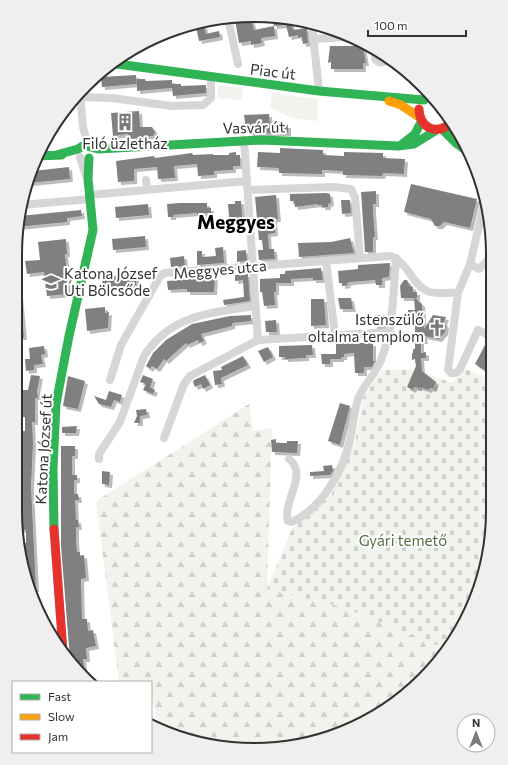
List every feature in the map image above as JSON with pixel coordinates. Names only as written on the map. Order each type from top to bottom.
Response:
[{"type":"street","points":[[229,23],[238,64]]},
{"type":"street","points":[[312,30],[319,90]]},
{"type":"street","points":[[313,38],[337,37]]},
{"type":"street","points":[[374,56],[375,59],[379,62],[385,62]]},
{"type":"street","name":"Piac út","points":[[120,64],[319,90],[425,98]]},
{"type":"street","points":[[86,94],[172,106],[203,105],[211,98],[212,77]]},
{"type":"street","points":[[347,93],[394,102],[420,119],[426,128],[442,128],[458,144]]},
{"type":"street","points":[[398,146],[415,134],[420,119],[420,106],[426,99]]},
{"type":"street","points":[[81,100],[84,152]]},
{"type":"street","name":"Vasvár út","points":[[44,156],[111,148],[244,140],[289,140],[398,146],[414,144],[442,128]]},
{"type":"street","points":[[244,140],[258,340]]},
{"type":"street","name":"Katona József út","points":[[62,641],[54,546],[53,469],[56,404],[69,336],[93,230],[84,152]]},
{"type":"street","points":[[146,180],[147,190]]},
{"type":"street","points":[[27,204],[90,197],[107,190],[147,190],[188,182],[247,181]]},
{"type":"street","points":[[248,190],[333,186],[351,189],[356,197],[360,258]]},
{"type":"street","points":[[482,212],[470,264],[458,292],[448,366],[451,373],[456,373],[460,370],[478,330],[486,334]]},
{"type":"street","name":"Meggyes utca","points":[[110,380],[121,345],[162,274],[384,256],[396,258]]},
{"type":"street","points":[[396,258],[419,286],[426,291],[458,292]]},
{"type":"street","points":[[289,459],[293,462],[296,471],[296,481],[288,502],[286,514],[288,521],[292,522],[306,514],[326,493],[342,463],[350,441],[359,397],[381,360],[390,332],[396,258]]},
{"type":"street","points":[[326,261],[335,335]]},
{"type":"street","points":[[470,264],[479,269],[486,262]]},
{"type":"street","points":[[99,460],[99,454],[120,422],[144,356],[164,334],[186,319],[204,314],[255,306]]},
{"type":"street","points":[[164,438],[184,384],[190,376],[258,340],[390,332]]},
{"type":"green space","points":[[218,85],[243,88],[242,100],[217,98]]},
{"type":"green space","points":[[272,93],[318,99],[317,121],[291,118],[270,107]]},
{"type":"green space","name":"Gyári temető","points":[[412,369],[452,383],[466,369],[486,377],[486,526],[482,556],[474,586],[462,614],[442,647],[343,607],[267,589],[292,529],[331,495],[355,442],[363,398],[382,370]]},
{"type":"green space","points":[[249,404],[253,431],[272,428],[267,589],[343,607],[442,647],[418,675],[383,704],[357,719],[329,731],[299,739],[269,743],[239,743],[209,739],[179,731],[158,722],[152,699],[152,681],[119,681],[96,501]]},
{"type":"building","points":[[235,22],[252,22],[254,30],[274,26],[275,36],[261,38],[262,43],[251,45],[251,41],[239,43]]},
{"type":"building","points":[[273,23],[292,25],[293,30],[307,28],[308,43],[303,44],[302,37],[298,38],[298,35],[289,37],[286,25],[274,26]]},
{"type":"building","points":[[204,27],[206,34],[219,31],[220,37],[199,41],[196,29]]},
{"type":"building","points":[[330,46],[357,46],[364,50],[366,63],[363,63],[363,69],[331,69],[331,62],[328,63]]},
{"type":"building","points":[[136,75],[137,84],[102,87],[101,80],[105,77]]},
{"type":"building","points":[[137,79],[145,79],[146,81],[172,80],[172,84],[181,84],[181,86],[206,85],[206,93],[173,96],[172,88],[137,91]]},
{"type":"building","name":"Filó üzletház","points":[[139,111],[140,127],[152,127],[155,132],[153,136],[129,139],[128,134],[113,136],[111,113]]},
{"type":"building","points":[[269,114],[270,125],[288,125],[288,133],[251,134],[246,129],[244,115]]},
{"type":"building","points":[[280,148],[323,150],[323,155],[344,156],[344,152],[383,153],[383,158],[405,159],[404,174],[383,173],[382,176],[343,175],[343,171],[322,170],[322,174],[279,173],[279,168],[257,167],[258,152],[280,153]]},
{"type":"building","points":[[236,152],[236,155],[240,155],[240,166],[233,166],[233,170],[214,171],[214,175],[198,176],[197,164],[174,166],[175,178],[158,179],[157,167],[134,169],[134,181],[118,182],[116,161],[192,153],[193,155],[229,155],[229,153]]},
{"type":"building","points":[[69,167],[70,179],[33,183],[38,170]]},
{"type":"building","points":[[411,184],[477,199],[470,228],[444,222],[440,226],[435,226],[431,219],[404,212]]},
{"type":"building","points":[[376,191],[376,204],[373,204],[375,237],[373,237],[373,252],[365,252],[361,192]]},
{"type":"building","points":[[290,194],[330,194],[331,203],[328,204],[328,207],[322,207],[322,205],[318,204],[295,207],[294,201],[290,201]]},
{"type":"building","points":[[276,195],[278,219],[274,219],[275,233],[268,234],[269,249],[274,249],[275,259],[259,260],[258,250],[263,250],[262,240],[259,240],[255,197]]},
{"type":"building","points":[[341,200],[350,200],[351,213],[342,214]]},
{"type":"building","points":[[235,201],[241,201],[242,229],[230,229],[228,204],[235,204]]},
{"type":"building","points":[[207,203],[207,208],[211,208],[211,213],[204,213],[204,216],[197,216],[197,213],[173,215],[173,217],[168,217],[167,204]]},
{"type":"building","points":[[148,204],[149,215],[116,218],[115,207]]},
{"type":"building","points":[[81,210],[82,216],[67,218],[67,222],[24,226],[25,215]]},
{"type":"building","points":[[145,236],[146,247],[113,250],[112,239]]},
{"type":"building","points":[[350,238],[354,253],[299,257],[298,243],[331,242]]},
{"type":"building","points":[[66,239],[67,254],[65,254],[69,294],[47,296],[44,272],[27,274],[25,261],[40,260],[38,242]]},
{"type":"building","points":[[223,247],[224,263],[197,265],[197,251],[202,251],[202,257],[216,256],[215,248]]},
{"type":"building","points":[[246,250],[247,261],[237,262],[237,251]]},
{"type":"building","points":[[184,256],[185,266],[171,267],[170,258]]},
{"type":"building","points":[[390,263],[389,277],[382,278],[382,285],[376,285],[375,280],[351,282],[347,283],[348,285],[342,286],[342,283],[339,283],[338,271],[358,269],[358,265]]},
{"type":"building","points":[[321,268],[323,280],[313,280],[313,278],[291,279],[291,283],[276,283],[276,292],[274,292],[275,305],[264,306],[262,292],[260,292],[260,279],[280,278],[280,274],[285,274],[285,271]]},
{"type":"building","points":[[136,274],[136,285],[103,288],[102,277]]},
{"type":"building","points":[[248,274],[250,301],[224,305],[223,300],[244,297],[243,280],[235,281],[235,275]]},
{"type":"building","points":[[215,277],[214,292],[187,292],[187,289],[168,290],[167,281]]},
{"type":"building","points":[[404,280],[407,280],[410,286],[413,287],[413,292],[417,292],[417,298],[415,298],[422,304],[424,329],[433,315],[446,317],[444,322],[446,326],[445,332],[439,339],[424,336],[425,341],[421,341],[421,353],[426,352],[426,358],[421,358],[422,371],[436,382],[433,389],[430,388],[429,390],[414,387],[413,390],[407,387],[416,366],[415,359],[412,360],[413,349],[415,349],[415,319],[408,319],[408,310],[415,310],[414,298],[401,298],[400,286]]},
{"type":"building","points":[[338,298],[351,298],[353,309],[340,309]]},
{"type":"building","points":[[311,299],[324,299],[326,325],[311,326]]},
{"type":"building","points":[[105,307],[105,313],[109,312],[108,328],[87,331],[85,309]]},
{"type":"building","points":[[251,315],[251,321],[232,323],[232,326],[201,334],[204,341],[199,343],[198,340],[187,345],[186,343],[166,361],[164,359],[157,369],[152,366],[150,369],[146,366],[153,353],[166,340],[192,324],[230,316]]},
{"type":"building","points":[[376,315],[386,315],[385,326],[374,326],[374,318],[376,318]]},
{"type":"building","points":[[22,316],[24,337],[22,337]]},
{"type":"building","points":[[276,320],[277,332],[266,332],[265,321]]},
{"type":"building","points":[[373,343],[373,361],[375,361],[372,367],[364,367],[364,373],[355,373],[354,353],[344,354],[344,357],[341,357],[341,359],[330,359],[330,364],[322,364],[321,354],[336,354],[336,344]]},
{"type":"building","points":[[312,345],[313,355],[306,355],[306,358],[285,359],[285,357],[279,357],[279,346]]},
{"type":"building","points":[[485,345],[486,345],[486,371],[475,364]]},
{"type":"building","points":[[44,346],[45,354],[41,355],[43,364],[34,365],[34,370],[26,371],[25,359],[30,359],[29,348]]},
{"type":"building","points":[[268,347],[273,357],[264,362],[258,351]]},
{"type":"building","points":[[243,356],[248,365],[221,378],[222,384],[215,385],[213,371],[222,370],[221,367]]},
{"type":"building","points":[[31,375],[40,376],[37,391],[38,398],[35,398],[35,422],[32,422],[33,444],[31,486],[35,589],[26,556],[24,543],[26,543],[26,530],[23,530],[22,526],[22,431],[25,431],[25,417],[22,417],[22,390],[28,390]]},
{"type":"building","points":[[143,375],[153,379],[150,387],[155,390],[153,394],[143,390],[146,384],[140,382]]},
{"type":"building","points":[[205,375],[210,385],[203,389],[201,384],[195,387],[193,382],[194,380]]},
{"type":"building","points":[[68,376],[85,381],[78,409],[63,406]]},
{"type":"building","points":[[109,391],[122,395],[120,402],[114,400],[111,407],[99,404],[94,396],[106,400]]},
{"type":"building","points":[[340,403],[350,406],[340,445],[328,441]]},
{"type":"building","points":[[146,409],[147,415],[140,416],[140,423],[134,423],[137,416],[136,410]]},
{"type":"building","points":[[77,426],[76,433],[62,433],[62,427]]},
{"type":"building","points":[[276,439],[276,443],[298,441],[297,453],[272,452],[271,440]]},
{"type":"building","points":[[61,446],[75,446],[75,456],[72,456],[72,475],[77,475],[77,480],[74,480],[74,494],[78,494],[79,500],[75,500],[76,520],[78,520],[79,527],[76,527],[77,552],[80,552],[80,556],[84,555],[86,578],[81,579],[82,619],[87,619],[88,631],[93,630],[96,646],[86,648],[87,659],[83,659],[84,669],[69,651],[61,546]]},
{"type":"building","points":[[332,465],[333,471],[330,475],[310,476],[310,472],[324,471],[323,466]]},
{"type":"building","points":[[102,471],[110,472],[109,485],[102,484]]},
{"type":"traffic: fast","points":[[120,64],[319,91],[424,100]]},
{"type":"traffic: fast","points":[[401,145],[415,134],[421,122]]},
{"type":"traffic: fast","points":[[443,130],[459,145]]},
{"type":"traffic: fast","points":[[56,155],[78,149],[84,145],[98,149],[262,140],[398,146],[414,144],[435,131]]},
{"type":"traffic: fast","points":[[44,156],[62,155]]},
{"type":"traffic: fast","points":[[54,529],[53,469],[56,404],[69,336],[93,230],[88,179],[89,158]]},
{"type":"traffic: slow","points":[[389,101],[401,105],[419,117]]},
{"type":"traffic: jam","points":[[419,109],[422,121],[429,128],[439,129],[447,125]]},
{"type":"traffic: jam","points":[[54,529],[62,642]]},
{"type":"place","name":"Filó üzletház","points":[[125,122]]},
{"type":"place","name":"Katona József Úti Bölcsőde","points":[[51,282]]},
{"type":"place","name":"Istenszülő oltalma templom","points":[[437,328]]},
{"type":"district","name":"Meggyes","points":[[236,221]]}]
